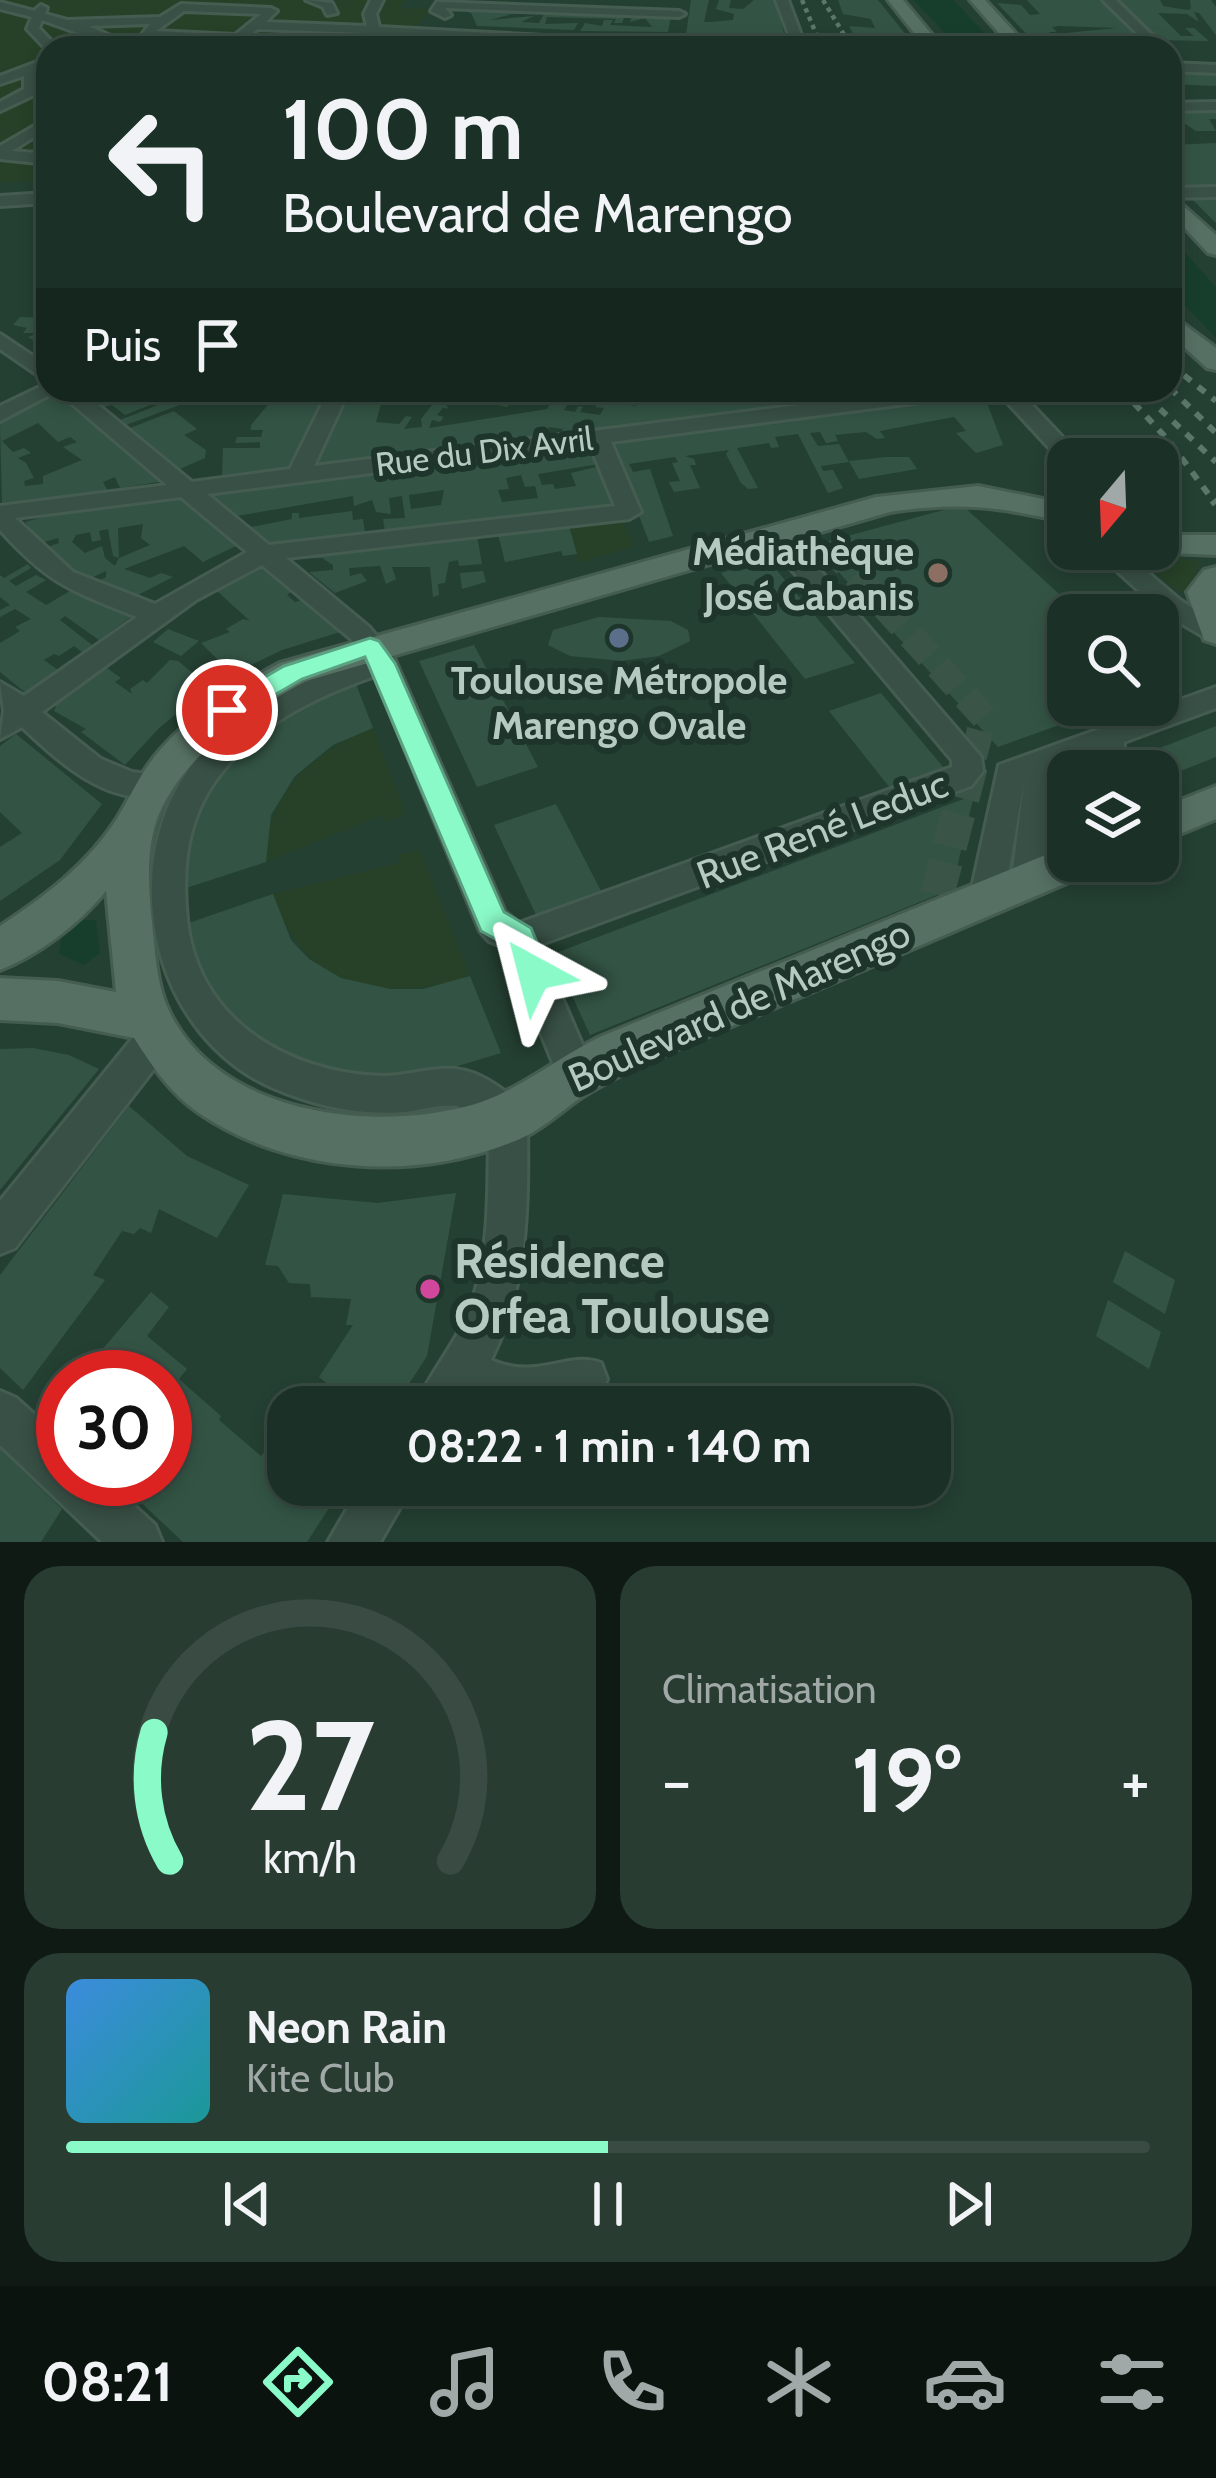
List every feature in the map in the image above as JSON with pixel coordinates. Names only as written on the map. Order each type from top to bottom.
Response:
[{"type":"main road","points":[[895,0],[925,36]]},
{"type":"main road","points":[[976,0],[1010,36]]},
{"type":"main road","points":[[1182,210],[1216,248]]},
{"type":"main road","points":[[1182,332],[1216,362]]},
{"type":"main road","points":[[0,950],[72,901],[129,833],[155,785],[198,735],[259,690],[293,672],[798,549],[887,502],[937,494],[1047,502]]},
{"type":"main road","points":[[1179,549],[1211,557],[1204,592],[1216,634]]},
{"type":"main road","points":[[1179,818],[1216,802]]},
{"type":"main road","points":[[129,833],[125,867],[139,986],[153,1027]]},
{"type":"main road","name":"Boulevard de Marengo","points":[[153,1027],[190,1073],[226,1101],[272,1123],[315,1136],[396,1141],[436,1137],[508,1119],[604,1058],[934,908],[1044,866]]},
{"type":"main road","points":[[0,999],[58,1002],[153,1027]]},
{"type":"street","points":[[37,36],[35,17],[50,0]]},
{"type":"street","points":[[312,0],[374,30],[498,36]]},
{"type":"street","points":[[374,30],[370,14],[377,0]]},
{"type":"street","points":[[657,0],[681,5]]},
{"type":"street","points":[[782,0],[796,36]]},
{"type":"street","points":[[1109,0],[1146,36]]},
{"type":"street","points":[[0,4],[100,36]]},
{"type":"street","points":[[463,34],[466,19],[437,11],[441,4],[681,5]]},
{"type":"street","points":[[214,19],[232,5]]},
{"type":"street","points":[[182,36],[144,34],[181,8],[232,5],[271,11],[241,36]]},
{"type":"street","points":[[676,36],[681,5]]},
{"type":"street","points":[[68,23],[100,13],[118,19],[251,24],[329,12]]},
{"type":"street","points":[[436,36],[445,15]]},
{"type":"street","points":[[359,36],[374,30]]},
{"type":"street","points":[[0,63],[36,69]]},
{"type":"street","points":[[1182,65],[1216,69]]},
{"type":"street","points":[[0,80],[36,71]]},
{"type":"street","points":[[0,110],[31,91],[36,78]]},
{"type":"street","points":[[1182,107],[1216,106]]},
{"type":"street","points":[[0,110],[36,108]]},
{"type":"street","points":[[0,153],[36,130]]},
{"type":"street","points":[[27,157],[36,151]]},
{"type":"street","points":[[0,153],[36,159]]},
{"type":"street","points":[[0,170],[36,164]]},
{"type":"street","points":[[1182,196],[1216,192]]},
{"type":"street","points":[[0,201],[36,199]]},
{"type":"street","points":[[0,340],[36,367]]},
{"type":"street","points":[[0,415],[36,396]]},
{"type":"street","points":[[81,402],[265,553],[376,655],[492,921],[520,938],[576,1074]]},
{"type":"street","points":[[299,474],[333,402]]},
{"type":"street","name":"Rue du Dix Avril","points":[[0,515],[871,402]]},
{"type":"street","points":[[1017,402],[1052,438]]},
{"type":"street","points":[[12,720],[158,615],[265,553],[629,512],[598,436]]},
{"type":"street","points":[[0,515],[64,578],[158,615]]},
{"type":"street","name":"Rue René Leduc","points":[[520,938],[892,805],[968,771],[966,757],[798,549]]},
{"type":"street","points":[[1129,570],[1171,606],[1216,634]]},
{"type":"street","points":[[376,655],[262,714],[203,771],[170,839],[166,878],[176,952],[209,1020],[241,1049],[275,1070],[356,1092],[400,1094],[462,1088],[508,1119],[507,1192],[497,1292],[451,1386]]},
{"type":"street","points":[[0,692],[12,720],[98,773],[120,784],[155,785]]},
{"type":"street","points":[[1089,750],[1110,736],[1216,697]]},
{"type":"street","points":[[1109,750],[1110,736]]},
{"type":"street","points":[[1044,866],[1010,773],[1047,760]]},
{"type":"street","points":[[0,1233],[153,1027]]},
{"type":"street","points":[[462,1369],[512,1394],[550,1393],[585,1379]]},
{"type":"street","points":[[0,1414],[36,1447]]},
{"type":"street","points":[[99,1506],[138,1542]]},
{"type":"street","points":[[352,1542],[375,1506]]},
{"type":"shaded area","points":[[0,0],[405,0],[400,8],[431,9],[409,36],[36,36],[36,181],[0,183]]},
{"type":"shaded area","points":[[913,0],[954,0],[987,36],[948,36]]},
{"type":"shaded area","points":[[1182,249],[1216,287],[1216,338],[1182,303]]},
{"type":"shaded area","points":[[623,520],[634,546],[579,563],[569,527]]},
{"type":"shaded area","points":[[1179,558],[1201,562],[1186,592],[1152,570],[1179,570]]},
{"type":"shaded area","points":[[373,728],[406,814],[384,822],[381,816],[266,862],[273,815],[296,778],[331,749]]},
{"type":"shaded area","points":[[420,850],[470,976],[407,989],[377,988],[326,969],[304,951],[273,894],[399,863],[398,855]]},
{"type":"shaded area","points":[[78,920],[96,920],[100,953],[84,965],[59,954],[62,933]]},
{"type":"building","points":[[691,0],[709,0],[704,22],[711,22],[733,20],[734,14],[716,9],[719,0],[731,0],[729,8],[743,9],[754,0],[775,0],[785,36],[706,36],[686,35]]},
{"type":"building","points":[[838,0],[878,0],[907,36],[854,36],[849,26],[875,28],[871,19],[843,14]]},
{"type":"building","points":[[1027,0],[1102,0],[1138,36],[1069,36],[1066,33],[1117,28],[1058,26],[1052,27],[1057,32],[1049,32],[1053,36],[1029,36],[997,3],[1021,5],[1030,15],[1040,14]]},
{"type":"building","points":[[1115,0],[1160,0],[1163,6],[1187,10],[1190,0],[1211,0],[1216,7],[1216,35],[1194,12],[1199,22],[1187,14],[1158,13],[1181,36],[1154,36]]},
{"type":"building","points":[[449,7],[537,9],[535,14],[515,13],[490,20],[534,16],[521,22],[539,23],[548,7],[626,13],[622,23],[547,17],[545,24],[578,23],[574,30],[477,26],[471,13]]},
{"type":"building","points":[[633,13],[651,14],[650,18],[671,15],[668,32],[580,31],[585,23],[602,26],[604,20],[613,20],[610,25],[652,27],[645,18],[630,22]]},
{"type":"building","points":[[1185,28],[1194,28],[1209,41],[1182,40],[1182,36],[1194,36]]},
{"type":"building","points":[[1182,71],[1216,72],[1216,86],[1182,85]]},
{"type":"building","points":[[1216,109],[1216,119],[1209,119],[1216,131],[1196,131],[1182,122],[1182,110]]},
{"type":"building","points":[[1216,143],[1216,186],[1182,188],[1182,144]]},
{"type":"building","points":[[1216,196],[1216,223],[1190,197]]},
{"type":"building","points":[[20,317],[36,318],[36,333],[23,333],[27,328],[13,325]]},
{"type":"building","points":[[39,402],[69,402],[164,481],[120,488],[115,477],[103,482],[107,490],[2,504],[0,424]],"holes":[[[38,423],[58,442],[70,437],[77,442],[63,447],[82,460],[43,476],[43,484],[25,486],[24,481],[34,478],[18,458],[31,453],[24,448],[13,452],[2,441]]]},
{"type":"building","points":[[98,402],[155,403],[125,415],[112,405],[104,407]]},
{"type":"building","points":[[187,402],[126,425],[120,420],[163,403]]},
{"type":"building","points":[[270,402],[322,402],[288,467],[222,475],[223,448],[260,448],[260,442],[235,443],[237,437],[261,437],[263,430],[251,430]]},
{"type":"building","points":[[347,402],[382,402],[376,422],[399,424],[406,416],[412,417],[404,429],[422,427],[421,419],[432,405],[444,402],[449,409],[443,408],[437,415],[444,417],[440,422],[432,420],[429,428],[547,409],[552,402],[567,405],[564,410],[575,412],[578,406],[583,407],[580,412],[600,415],[604,408],[595,407],[598,402],[636,406],[638,402],[811,402],[562,433],[563,429],[549,427],[543,435],[317,460]]},
{"type":"building","points":[[928,402],[987,402],[1003,445],[976,453],[956,433],[966,431],[954,417],[880,431],[885,438],[877,439],[866,432],[835,435],[838,441],[826,443],[820,432],[810,433],[818,446],[839,444],[849,462],[821,466],[823,471],[833,470],[843,488],[828,493],[798,434],[775,437],[779,447],[771,448],[769,443],[737,448],[758,488],[748,489],[741,483],[726,454],[729,450],[685,456],[694,459],[696,465],[690,465],[700,488],[674,492],[669,482],[680,481],[672,463],[678,462],[675,457],[629,464],[633,472],[650,469],[673,536],[649,542],[611,442]]},
{"type":"building","points":[[174,411],[197,429],[184,435],[206,450],[205,458],[180,469],[130,428]]},
{"type":"building","points":[[591,445],[599,464],[538,474],[542,485],[553,484],[555,489],[576,486],[571,473],[600,466],[614,505],[385,531],[383,519],[405,518],[402,496],[389,498],[391,514],[376,512],[372,500],[354,506],[353,496],[237,516],[211,495]],"holes":[[[521,475],[525,487],[535,486],[538,498],[502,502],[498,490],[509,489],[506,478]],[[444,490],[441,505],[411,509],[409,495]]]},
{"type":"building","points":[[909,457],[917,469],[859,479],[849,461]]},
{"type":"building","points":[[182,497],[240,544],[203,562],[184,546],[124,569],[150,578],[161,573],[173,577],[136,596],[98,581],[106,577],[106,571],[91,578],[59,563],[44,548],[59,543],[58,538],[41,543],[25,522]],"holes":[[[143,524],[141,538],[150,545],[119,558],[118,528]],[[108,529],[113,556],[119,558],[115,566],[105,558],[102,546],[85,553],[72,542],[76,535],[90,532],[92,542],[101,540],[99,531]]]},
{"type":"building","points":[[962,505],[1059,594],[1047,594],[1047,726],[1056,726],[998,747],[814,545]]},
{"type":"building","points":[[352,511],[353,520],[363,519],[365,533],[270,543],[251,527],[292,519],[292,513],[299,513],[299,518]]},
{"type":"building","points":[[569,526],[577,554],[563,556],[561,551],[505,562],[498,534]]},
{"type":"building","points":[[477,536],[482,564],[449,562],[445,583],[438,584],[439,595],[433,597],[430,567],[392,567],[396,579],[386,584],[380,566],[349,568],[350,576],[361,573],[367,581],[335,593],[309,572],[333,570],[333,565],[322,558],[288,555]]},
{"type":"building","points":[[767,559],[855,663],[805,679],[721,573]]},
{"type":"building","points":[[28,564],[31,568],[9,581],[16,586],[36,575],[46,580],[26,592],[46,605],[70,591],[132,616],[99,640],[65,616],[60,620],[92,645],[82,652],[74,646],[44,660],[58,670],[26,693],[0,672],[0,643],[31,619],[15,609],[0,617],[0,610],[10,605],[0,597],[0,575],[4,578]]},
{"type":"building","points":[[263,568],[291,592],[287,595],[295,602],[302,600],[340,632],[282,650],[232,674],[201,643],[230,632],[226,629],[243,619],[250,621],[217,591]]},
{"type":"building","points":[[483,571],[486,582],[462,589],[460,573]]},
{"type":"building","name":"Toulouse Métropole Marengo Ovale","points":[[599,617],[671,621],[688,630],[690,641],[659,656],[622,661],[570,656],[548,645],[553,630]]},
{"type":"building","points":[[168,629],[199,641],[181,656],[153,642]]},
{"type":"building","points":[[474,645],[538,767],[477,787],[419,661]]},
{"type":"building","points":[[170,660],[178,661],[210,687],[159,728],[125,765],[81,732],[86,729],[54,711],[58,701],[99,670],[107,668],[121,678],[115,682],[132,694],[130,689],[143,680],[147,683]]},
{"type":"building","points":[[354,679],[373,728],[333,745],[295,776],[271,815],[266,862],[180,890],[184,835],[209,780],[260,726]]},
{"type":"building","points":[[881,693],[944,768],[890,788],[829,711]]},
{"type":"building","points":[[1216,726],[1216,757],[1179,772],[1179,750],[1155,750]]},
{"type":"building","points":[[16,734],[102,804],[60,860],[0,901],[0,847],[22,833],[0,812],[0,746]]},
{"type":"building","points":[[974,795],[952,889],[590,1035],[553,954]]},
{"type":"building","points":[[556,804],[602,893],[537,917],[494,825]]},
{"type":"building","points":[[273,894],[291,940],[309,959],[341,978],[390,989],[423,989],[470,976],[501,1053],[441,1071],[365,1076],[325,1069],[277,1051],[246,1032],[214,998],[196,962],[186,924]]},
{"type":"building","points":[[33,1048],[69,1055],[99,1069],[0,1190],[0,1049]]},
{"type":"building","points":[[129,1106],[187,1156],[249,1185],[217,1238],[159,1209],[151,1233],[140,1228],[134,1234],[122,1231],[93,1275],[105,1280],[53,1350],[36,1350],[36,1373],[23,1390],[0,1368],[0,1275]]},
{"type":"building","points":[[456,1193],[427,1356],[408,1386],[328,1386],[319,1377],[353,1325],[346,1325],[351,1299],[311,1297],[310,1284],[289,1283],[278,1266],[265,1265],[283,1194],[377,1203]]},
{"type":"building","points":[[1125,1251],[1175,1280],[1165,1314],[1113,1282]]},
{"type":"building","points":[[151,1292],[169,1307],[147,1336],[164,1350],[102,1350]]},
{"type":"building","points":[[1108,1300],[1161,1332],[1149,1369],[1096,1336]]},
{"type":"building","points":[[192,1390],[261,1456],[267,1448],[267,1506],[330,1506],[307,1542],[183,1542],[145,1506],[192,1506]]},
{"type":"building","points":[[0,1449],[36,1484],[36,1506],[62,1509],[41,1542],[0,1542]]},
{"type":"tunnel","points":[[824,556],[838,555],[984,717],[970,769]]},
{"type":"tunnel","points":[[937,895],[971,766]]},
{"type":"railway","points":[[802,0],[817,36]]},
{"type":"railway","points":[[823,0],[845,36]]},
{"type":"railway","points":[[1182,374],[1216,401]]},
{"type":"railway","points":[[1182,400],[1216,433]]},
{"type":"railway","points":[[1133,402],[1215,503]]},
{"type":"railway","points":[[1160,409],[1216,462]]},
{"type":"railway","points":[[1213,500],[1216,504]]},
{"type":"place","name":"Médiathèque José Cabanis","points":[[938,573]]},
{"type":"place","name":"Toulouse Métropole Marengo Ovale","points":[[619,638]]},
{"type":"place","name":"Résidence Orfea Toulouse","points":[[430,1289]]},
{"type":"route","points":[[227,710],[293,672],[370,647],[383,663],[492,921],[520,938],[534,973]]}]
